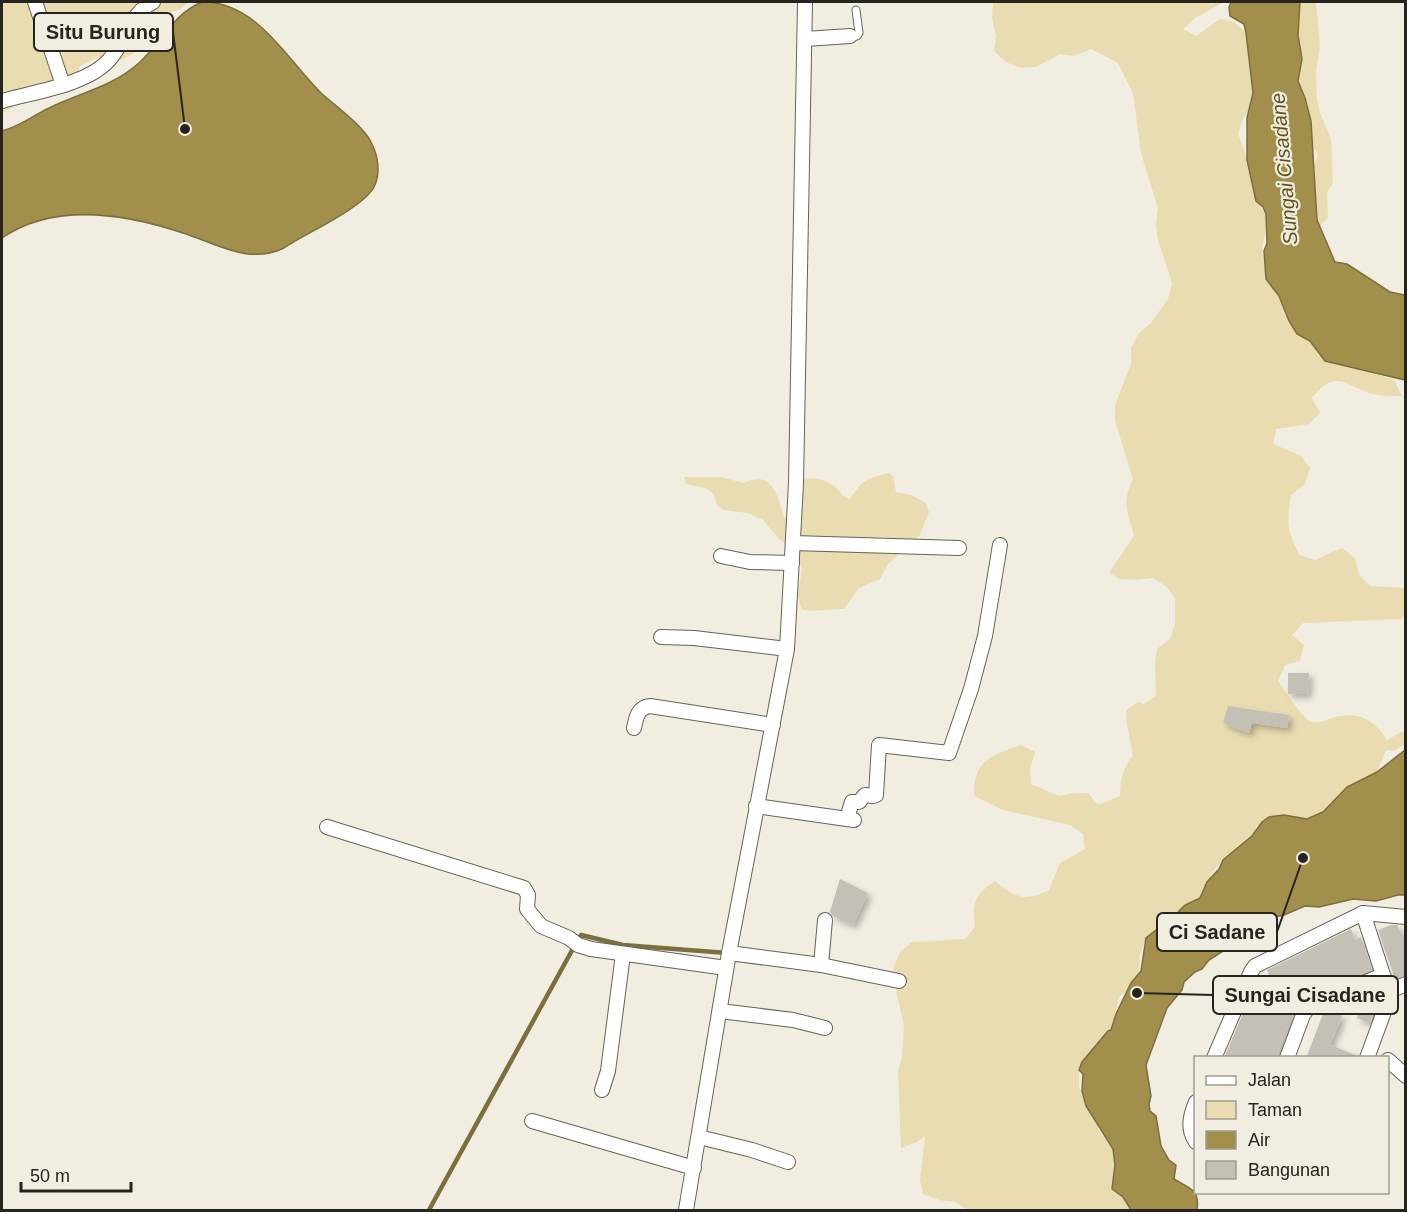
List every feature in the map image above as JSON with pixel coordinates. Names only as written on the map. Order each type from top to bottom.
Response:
[{"type":"street","points":[[35,2],[63,85]]},
{"type":"street","points":[[2,100],[63,85],[98,70],[110,59],[138,12],[153,2]]},
{"type":"street","points":[[686,1210],[726,968],[787,649],[812,39],[805,2]]},
{"type":"street","points":[[812,39],[850,36]]},
{"type":"street","points":[[793,543],[959,548]]},
{"type":"street","points":[[756,806],[851,819],[852,802],[859,802],[865,795],[876,795],[879,745],[949,753],[971,689],[985,636],[1000,545]]},
{"type":"street","points":[[721,556],[750,562],[792,563]]},
{"type":"street","points":[[661,637],[694,638],[787,649]]},
{"type":"street","points":[[634,728],[641,710],[650,706],[773,724]]},
{"type":"street","points":[[327,827],[524,888],[528,895],[526,909],[541,926],[569,938],[578,945],[623,954],[726,968]]},
{"type":"street","points":[[1215,1056],[1255,966],[1363,913],[1406,916]]},
{"type":"street","points":[[1363,913],[1383,975],[1392,990]]},
{"type":"street","points":[[821,966],[825,920]]},
{"type":"street","points":[[729,953],[821,966],[900,981]]},
{"type":"street","points":[[602,1090],[608,1071],[623,954]]},
{"type":"street","points":[[1288,1056],[1303,1015],[1310,1005],[1383,975]]},
{"type":"street","points":[[1368,1056],[1392,990],[1406,984]]},
{"type":"street","points":[[720,1011],[793,1020],[825,1028]]},
{"type":"street","points":[[1372,1043],[1383,1056]]},
{"type":"street","points":[[1389,1062],[1406,1076]]},
{"type":"street","points":[[1194,1109],[1190,1123],[1191,1135],[1194,1139]]},
{"type":"street","points":[[532,1121],[694,1168]]},
{"type":"street","points":[[699,1137],[752,1150],[788,1162]]},
{"type":"lane","points":[[850,36],[857,36],[859,33],[856,10]]},
{"type":"green space","points":[[2,2],[190,2],[179,10],[157,16],[151,38],[143,48],[121,60],[98,57],[80,66],[70,88],[60,94],[23,96],[15,106],[2,113]]},
{"type":"green space","points":[[993,2],[1224,2],[1195,18],[1183,29],[1196,36],[1220,19],[1234,22],[1246,33],[1252,49],[1254,102],[1244,117],[1238,134],[1257,183],[1256,201],[1266,214],[1266,230],[1262,247],[1266,279],[1285,305],[1297,334],[1310,341],[1320,354],[1332,363],[1394,380],[1402,396],[1373,394],[1339,381],[1333,381],[1320,389],[1312,398],[1320,413],[1309,424],[1276,429],[1273,444],[1301,456],[1310,468],[1305,484],[1291,495],[1288,520],[1292,539],[1300,555],[1315,560],[1342,548],[1355,558],[1359,575],[1370,586],[1406,588],[1405,615],[1401,619],[1303,623],[1292,635],[1304,645],[1300,661],[1285,665],[1278,681],[1298,709],[1310,721],[1320,722],[1345,715],[1359,716],[1377,727],[1387,740],[1405,730],[1405,744],[1394,751],[1386,750],[1377,772],[1323,812],[1307,819],[1273,819],[1257,826],[1252,844],[1223,860],[1211,874],[1207,891],[1195,905],[1179,911],[1160,929],[1146,938],[1140,954],[1139,971],[1132,986],[1119,997],[1111,1031],[1087,1056],[1079,1070],[1079,1087],[1095,1115],[1099,1131],[1119,1157],[1126,1196],[1132,1210],[968,1210],[955,1202],[939,1200],[923,1194],[920,1180],[925,1136],[901,1148],[898,1071],[902,1057],[904,1026],[894,981],[894,966],[900,952],[912,942],[965,939],[975,927],[976,900],[988,886],[995,881],[1008,891],[1020,896],[1041,894],[1049,890],[1060,863],[1085,849],[1083,834],[1070,825],[1003,810],[974,796],[977,774],[986,761],[993,756],[1021,745],[1035,752],[1030,768],[1031,784],[1059,796],[1088,793],[1098,805],[1120,796],[1123,774],[1133,755],[1126,710],[1138,702],[1144,704],[1156,696],[1157,649],[1170,639],[1175,624],[1175,598],[1166,586],[1152,578],[1120,579],[1109,573],[1134,536],[1126,502],[1133,480],[1115,420],[1115,405],[1131,364],[1131,348],[1139,333],[1151,323],[1168,299],[1172,283],[1158,240],[1156,225],[1158,208],[1141,153],[1133,93],[1118,63],[1091,49],[1074,56],[1060,54],[1036,67],[1020,68],[1006,62],[994,51],[996,36],[992,18]]},
{"type":"green space","points":[[1294,2],[1316,2],[1320,46],[1316,72],[1317,100],[1331,139],[1333,182],[1327,193],[1328,218],[1319,227],[1314,168],[1318,154],[1312,145],[1311,121],[1298,81],[1301,51],[1298,43],[1299,28]]},
{"type":"green space","points":[[889,473],[893,476],[896,492],[911,495],[926,503],[929,512],[920,535],[888,564],[880,579],[859,588],[844,609],[811,611],[802,610],[798,597],[802,567],[792,547],[779,539],[763,520],[748,513],[723,510],[716,504],[714,494],[701,487],[686,484],[684,477],[721,477],[744,483],[754,480],[768,482],[773,487],[784,517],[791,521],[798,481],[811,478],[823,480],[850,499],[866,481]]},
{"type":"water","points":[[202,2],[222,4],[239,11],[255,22],[284,50],[322,94],[362,129],[373,147],[378,164],[376,182],[368,195],[346,212],[284,248],[271,253],[245,254],[161,226],[91,215],[44,219],[2,238],[2,131],[130,71],[184,13]]},
{"type":"water","points":[[1231,2],[1300,2],[1298,35],[1302,59],[1298,81],[1311,121],[1317,220],[1335,262],[1347,264],[1390,292],[1405,295],[1405,380],[1325,361],[1310,341],[1297,334],[1279,296],[1266,279],[1264,251],[1267,243],[1266,214],[1263,207],[1256,201],[1247,160],[1247,118],[1253,93],[1246,33],[1244,24],[1230,16]]},
{"type":"water","points":[[1405,750],[1405,895],[1376,901],[1353,899],[1319,907],[1305,906],[1284,915],[1262,920],[1235,936],[1228,948],[1209,960],[1202,969],[1184,982],[1182,990],[1167,1008],[1146,1065],[1151,1096],[1150,1111],[1156,1116],[1161,1146],[1169,1160],[1176,1165],[1174,1179],[1193,1190],[1198,1203],[1197,1210],[1131,1210],[1123,1197],[1112,1189],[1115,1165],[1113,1149],[1086,1106],[1082,1091],[1083,1074],[1079,1070],[1082,1062],[1111,1030],[1131,983],[1141,971],[1146,938],[1174,920],[1185,905],[1200,898],[1207,882],[1219,869],[1223,860],[1252,836],[1262,822],[1269,817],[1284,815],[1307,819],[1323,812],[1347,787],[1377,772]]},
{"type":"building","points":[[1288,673],[1309,673],[1308,694],[1288,694]]},
{"type":"building","points":[[1228,706],[1289,715],[1287,728],[1252,723],[1249,733],[1238,729],[1223,723]]},
{"type":"building","points":[[840,879],[868,893],[853,925],[833,916],[830,912]]},
{"type":"building","points":[[1397,925],[1402,935],[1406,934],[1406,975],[1395,979],[1378,930]]},
{"type":"building","points":[[1351,929],[1355,940],[1361,937],[1372,970],[1307,997],[1299,1005],[1287,977],[1273,984],[1267,970]]},
{"type":"building","points":[[1255,985],[1268,990],[1264,1000],[1294,1012],[1277,1056],[1225,1056]]},
{"type":"building","points":[[1362,1001],[1376,1006],[1370,1023],[1357,1018]]},
{"type":"building","points":[[1325,1009],[1342,1016],[1330,1045],[1358,1056],[1307,1056]]},
{"type":"waterway","points":[[576,942],[581,935],[623,945],[727,953]]},
{"type":"waterway","points":[[429,1210],[575,945]]},
{"type":"place","name":"Situ Burung","points":[[185,129]]},
{"type":"place","name":"Ci Sadane","points":[[1303,858]]},
{"type":"place","name":"Sungai Cisadane","points":[[1137,993]]}]
